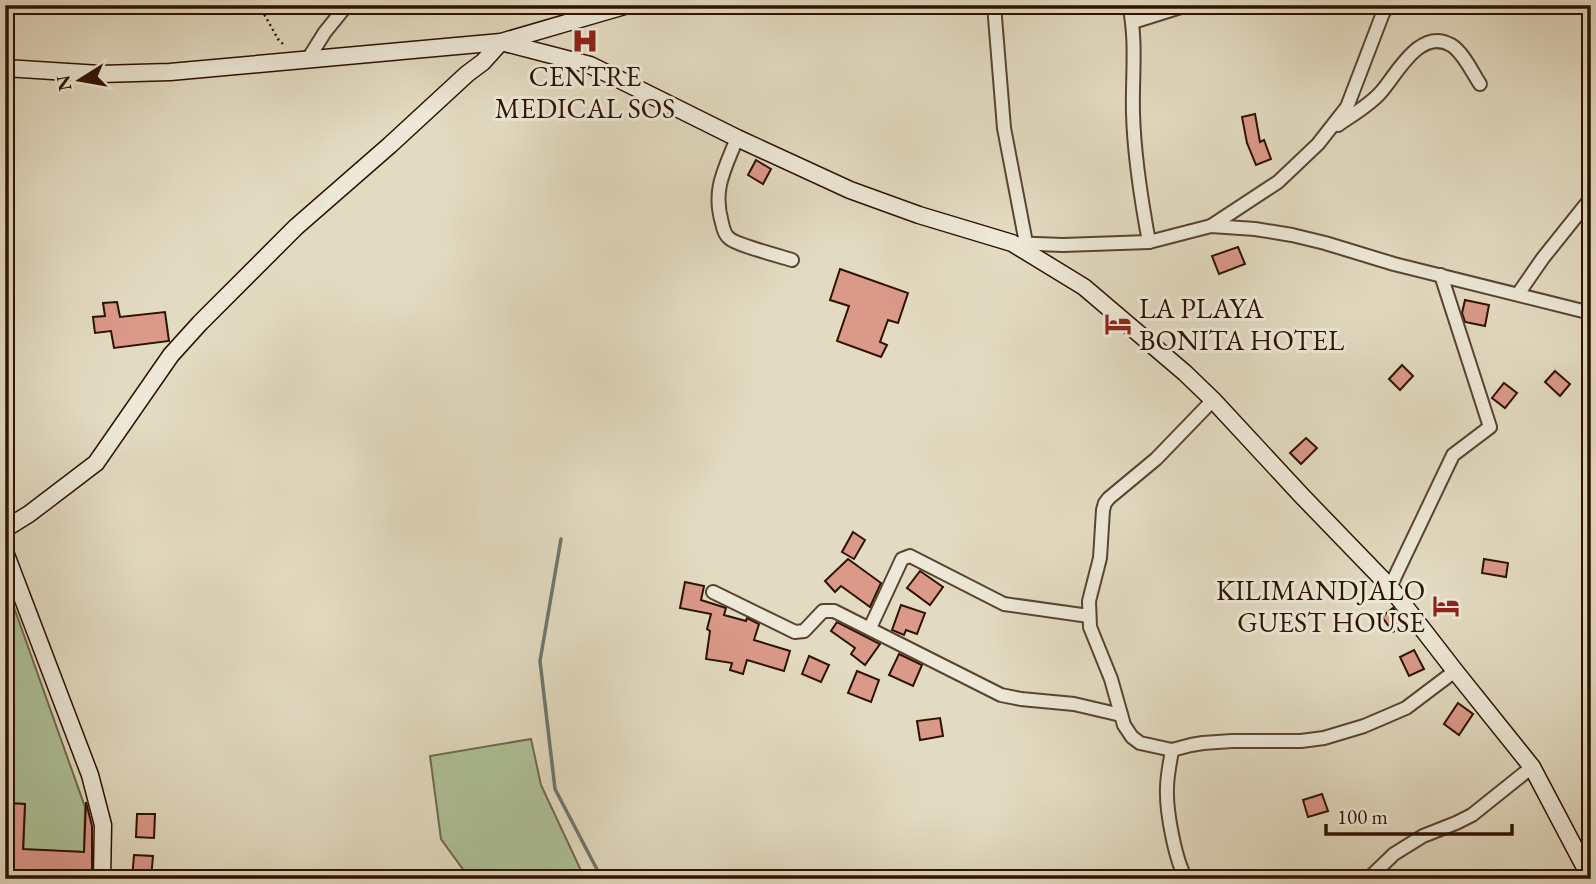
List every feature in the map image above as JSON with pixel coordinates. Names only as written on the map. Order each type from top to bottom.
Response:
[{"type":"street","points":[[304,59],[346,5]]},
{"type":"street","points":[[5,68],[100,75],[170,72],[501,42],[628,5]]},
{"type":"street","points":[[994,5],[1004,128],[1019,243],[1084,287],[1185,373],[1390,587],[1531,767],[1591,879]]},
{"type":"street","points":[[1129,5],[1133,22],[1133,116],[1141,196],[1149,242]]},
{"type":"street","points":[[1133,22],[1187,5]]},
{"type":"street","points":[[1211,226],[1278,182],[1318,144],[1347,107],[1382,13],[1389,5]]},
{"type":"street","points":[[1325,135],[1380,94],[1411,53],[1424,43],[1439,41],[1451,45],[1480,84]]},
{"type":"street","points":[[501,42],[590,65],[850,190],[919,215],[1019,243],[1063,245],[1149,242],[1211,226],[1255,229],[1292,235],[1591,313]]},
{"type":"street","points":[[5,529],[96,463],[171,355],[200,323],[296,227],[483,62],[501,42]]},
{"type":"street","points":[[737,138],[718,189],[718,210],[723,228],[729,239],[792,260]]},
{"type":"street","points":[[1518,294],[1591,198]]},
{"type":"street","points":[[1390,587],[1453,455],[1490,427],[1441,275]]},
{"type":"street","points":[[1213,400],[1156,458],[1105,503],[1100,558],[1089,601],[1090,628],[1111,679],[1124,725],[1132,737],[1140,743],[1172,750],[1203,743],[1301,741],[1341,734],[1406,708],[1455,671]]},
{"type":"street","points":[[5,552],[90,775],[103,825],[102,879]]},
{"type":"street","points":[[870,628],[902,559],[910,556],[1004,604],[1089,616]]},
{"type":"street","points":[[713,592],[800,633],[823,611],[843,614],[1001,695],[1074,704],[1121,715]]},
{"type":"street","points":[[1172,750],[1167,799],[1178,860],[1185,879]]},
{"type":"street","points":[[1368,879],[1394,853],[1423,836],[1472,815],[1531,767]]},
{"type":"path","points":[[259,5],[278,39],[304,59]]},
{"type":"green space","points":[[5,582],[85,807],[84,852],[35,850],[23,863],[25,804],[8,803],[5,824]]},
{"type":"green space","points":[[531,739],[541,785],[585,879],[470,879],[441,839],[430,756]]},
{"type":"building","points":[[1255,114],[1260,142],[1264,140],[1271,159],[1256,165],[1247,143],[1242,117]]},
{"type":"building","points":[[756,160],[771,169],[763,184],[748,175]]},
{"type":"building","points":[[1238,247],[1245,264],[1219,274],[1212,256]]},
{"type":"building","points":[[840,269],[908,293],[898,323],[888,320],[880,342],[887,345],[881,357],[837,341],[849,306],[830,300]]},
{"type":"building","points":[[1465,300],[1489,305],[1485,326],[1465,322],[1462,313]]},
{"type":"building","points":[[117,302],[120,317],[165,312],[169,341],[114,348],[111,331],[95,333],[93,317],[105,316],[103,303]]},
{"type":"building","points":[[1402,365],[1413,376],[1400,390],[1389,379]]},
{"type":"building","points":[[1555,371],[1570,384],[1560,396],[1545,382]]},
{"type":"building","points":[[1504,383],[1517,393],[1505,408],[1492,398]]},
{"type":"building","points":[[1306,438],[1317,448],[1301,464],[1290,453]]},
{"type":"building","points":[[853,532],[865,540],[854,559],[842,552]]},
{"type":"building","points":[[848,559],[881,583],[870,607],[841,586],[835,592],[825,581]]},
{"type":"building","points":[[1484,559],[1508,563],[1506,577],[1482,573]]},
{"type":"building","points":[[920,571],[943,587],[930,605],[907,588]]},
{"type":"building","points":[[685,582],[704,586],[701,600],[726,608],[724,615],[746,621],[747,618],[759,624],[754,640],[790,651],[784,671],[747,660],[743,674],[730,670],[732,663],[706,659],[710,631],[707,629],[711,614],[680,608]]},
{"type":"building","points":[[901,605],[925,613],[917,634],[906,630],[904,635],[892,630]]},
{"type":"building","points":[[1393,608],[1405,624],[1393,632],[1382,617]]},
{"type":"building","points":[[837,622],[880,644],[865,665],[851,654],[855,648],[831,631]]},
{"type":"building","points":[[1414,650],[1424,669],[1409,676],[1400,657]]},
{"type":"building","points":[[899,654],[922,665],[913,686],[889,675]]},
{"type":"building","points":[[809,656],[829,665],[821,682],[802,674]]},
{"type":"building","points":[[857,671],[879,680],[871,702],[848,693]]},
{"type":"building","points":[[1458,703],[1473,714],[1459,735],[1444,724]]},
{"type":"building","points":[[940,718],[943,736],[920,740],[917,721]]},
{"type":"building","points":[[1322,794],[1328,811],[1308,817],[1303,800]]},
{"type":"building","points":[[86,802],[92,826],[92,875],[22,873],[22,879],[5,879],[5,824],[8,803],[25,804],[23,849],[84,852]]},
{"type":"building","points":[[137,814],[155,814],[154,838],[136,837]]},
{"type":"building","points":[[134,855],[153,856],[151,879],[132,879]]},
{"type":"waterway","points":[[561,539],[540,661],[555,789],[602,879]]},
{"type":"place","name":"CENTRE MEDICAL SOS","points":[[585,41]]},
{"type":"place","name":"LA PLAYA BONITA HOTEL","points":[[1118,324]]},
{"type":"place","name":"KILIMANDJALO GUEST HOUSE","points":[[1446,606]]}]
